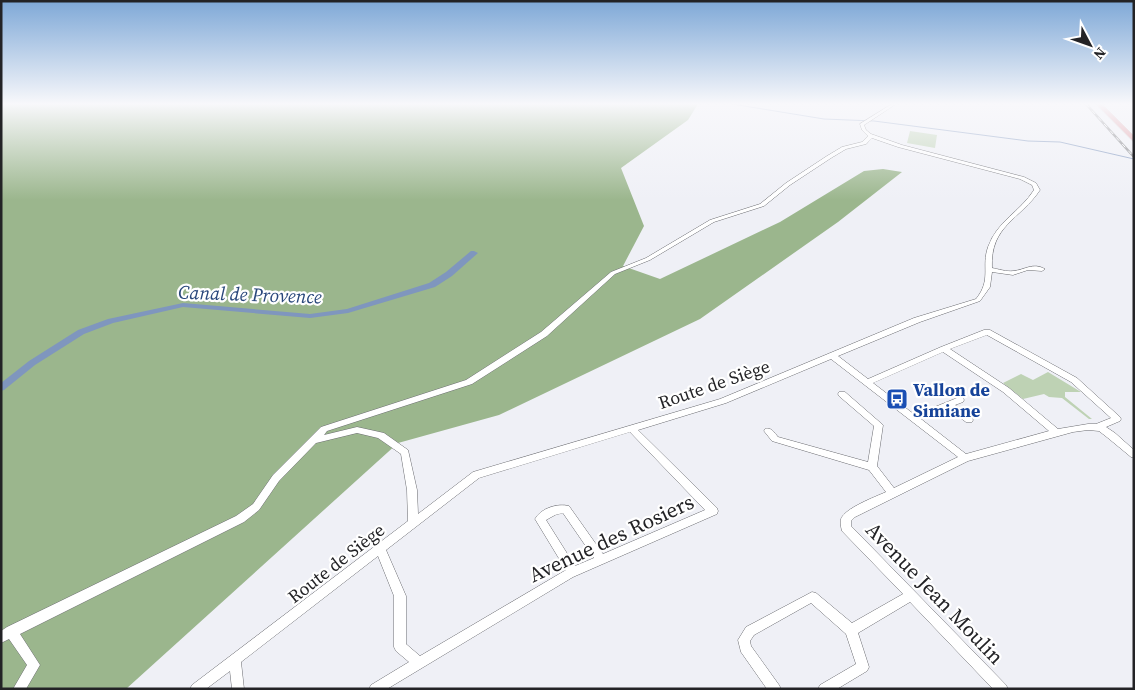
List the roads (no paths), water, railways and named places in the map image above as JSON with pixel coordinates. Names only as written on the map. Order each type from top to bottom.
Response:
[{"type":"street","points":[[19,689],[34,665],[6,634],[240,519],[256,507],[276,478],[324,429],[469,382],[544,334],[613,273],[648,259],[712,221],[762,205],[788,184],[829,157],[844,148],[864,142],[871,136]]},
{"type":"street","name":"Route de Siège","points":[[196,689],[476,475],[723,401],[834,357],[917,320],[978,300],[983,295],[989,281],[990,251],[999,230],[1007,219],[1034,196],[1037,190],[1034,184],[1007,174],[900,146],[872,136]]},
{"type":"street","points":[[990,270],[1008,273],[1028,268],[1042,268]]},
{"type":"street","points":[[868,382],[944,348],[987,332],[1074,380],[1117,419],[1097,427]]},
{"type":"street","points":[[944,348],[1006,390],[1057,433]]},
{"type":"street","points":[[834,357],[965,458]]},
{"type":"street","points":[[842,394],[879,424],[872,467]]},
{"type":"street","points":[[915,418],[960,400]]},
{"type":"street","points":[[948,405],[969,420]]},
{"type":"street","name":"Avenue Jean Moulin","points":[[1002,689],[846,528],[846,520],[851,514],[965,458],[1057,433],[1090,426],[1097,427]]},
{"type":"street","points":[[1097,427],[1134,455]]},
{"type":"street","name":"Avenue des Rosiers","points":[[375,689],[573,572],[713,511],[632,428]]},
{"type":"street","points":[[315,440],[358,430],[381,435],[405,452],[412,490],[413,524]]},
{"type":"street","points":[[768,431],[775,439],[872,467],[894,494]]},
{"type":"street","points":[[573,572],[540,519],[542,516],[566,509],[600,560]]},
{"type":"street","points":[[380,549],[400,596],[400,647],[418,662]]},
{"type":"street","points":[[851,630],[912,595]]},
{"type":"street","points":[[775,689],[745,648],[744,640],[750,631],[812,597],[851,630],[863,667],[824,689]]},
{"type":"street","points":[[235,660],[238,689]]},
{"type":"waterway","points":[[991,136],[1028,141],[1060,142],[1134,159]]},
{"type":"waterway","name":"Canal de Provence","points":[[1,388],[32,363],[81,332],[111,321],[183,305],[310,316],[348,311],[432,285],[449,274],[474,253]]},
{"type":"railway","points":[[1115,136],[1134,157]]},
{"type":"place","name":"Vallon de Simiane","points":[[897,399]]}]
